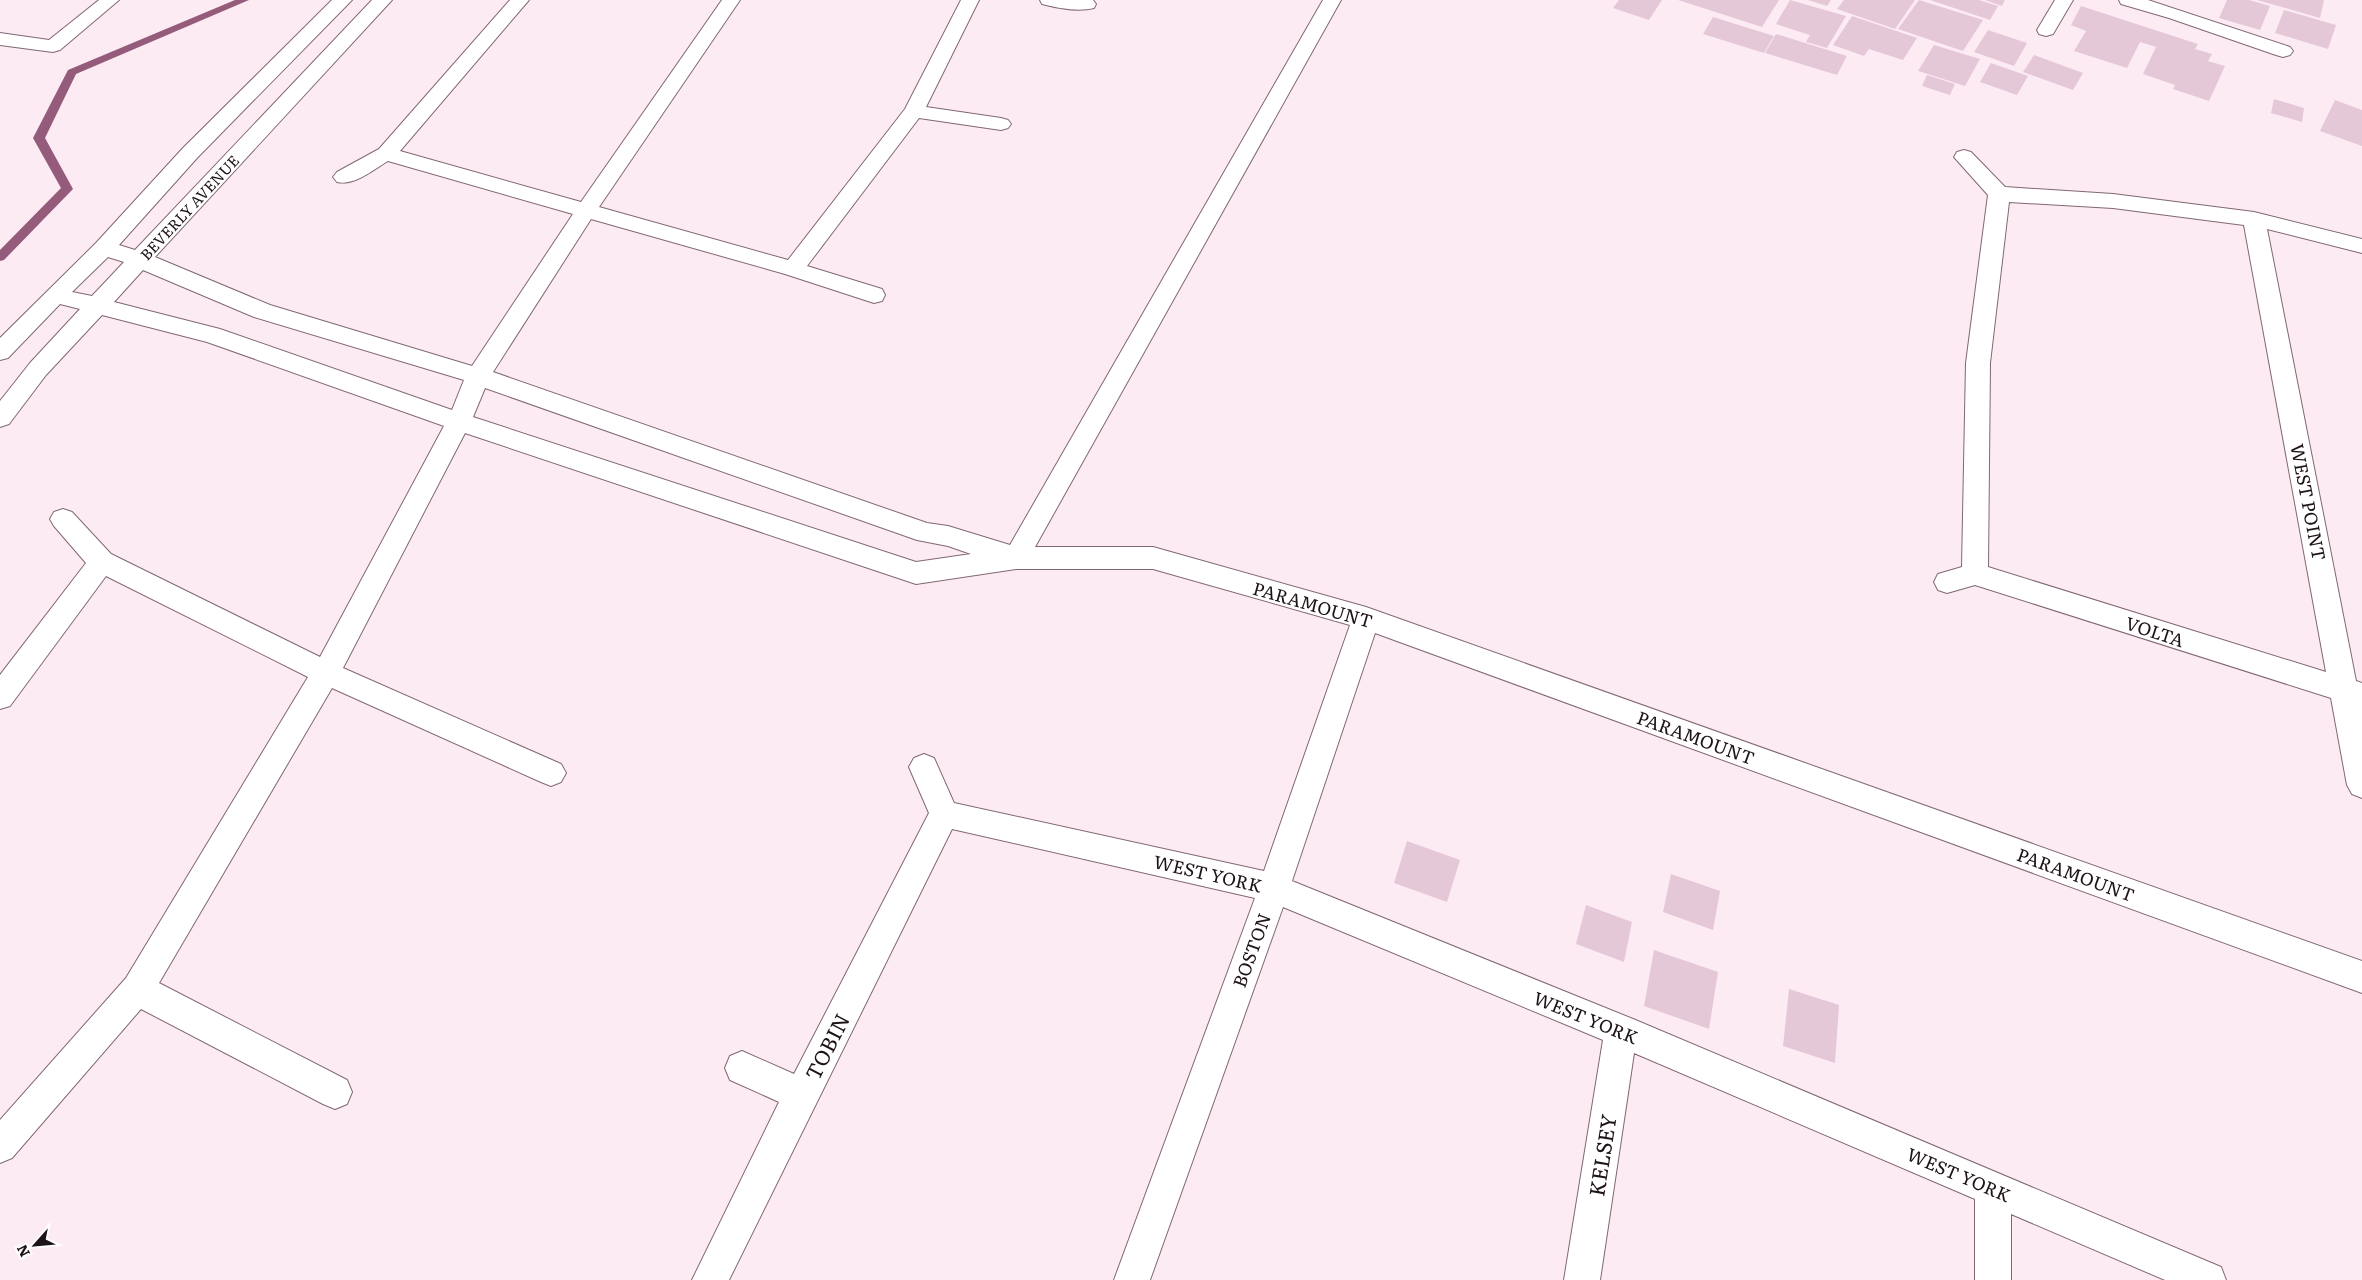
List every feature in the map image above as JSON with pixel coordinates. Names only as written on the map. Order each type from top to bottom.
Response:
[{"type":"street","points":[[0,39],[53,46],[110,0]]},
{"type":"street","name":"BEVERLY AVENUE","points":[[0,352],[104,248],[190,153],[343,0]]},
{"type":"street","name":"BEVERLY AVENUE","points":[[0,418],[38,369],[350,33],[383,0]]},
{"type":"street","points":[[344,177],[386,154],[520,0]]},
{"type":"street","points":[[0,1146],[136,989],[326,673],[460,422],[478,376],[586,210],[731,0]]},
{"type":"street","points":[[793,269],[914,111],[970,0]]},
{"type":"street","points":[[1049,0],[1087,4]]},
{"type":"street","points":[[1016,558],[1332,0]]},
{"type":"street","points":[[2046,30],[2064,0]]},
{"type":"street","points":[[2128,0],[2183,7],[2283,51]]},
{"type":"street","points":[[914,111],[1001,124]]},
{"type":"street","points":[[386,154],[793,269],[874,295]]},
{"type":"street","points":[[1964,157],[1999,194],[2112,201],[2254,219],[2362,246]]},
{"type":"street","points":[[1947,582],[1975,574],[1978,363],[1999,194]]},
{"type":"street","name":"WEST POINT","points":[[2254,219],[2354,693],[2362,785]]},
{"type":"street","points":[[104,248],[141,260],[262,312],[478,376],[926,533],[948,536],[1016,558]]},
{"type":"street","points":[[55,295],[212,335],[460,422],[916,573],[1016,558]]},
{"type":"street","points":[[63,519],[102,562],[326,673],[552,773]]},
{"type":"street","name":"PARAMOUNT","points":[[1016,558],[1153,558],[1366,618],[2362,977]]},
{"type":"street","points":[[0,697],[102,562]]},
{"type":"street","name":"VOLTA","points":[[1975,574],[2354,693]]},
{"type":"street","name":"BOSTON","points":[[1132,1280],[1274,888],[1366,618]]},
{"type":"street","points":[[924,767],[944,814]]},
{"type":"street","name":"WEST YORK","points":[[944,814],[1274,888],[1621,1031],[2208,1280]]},
{"type":"street","name":"TOBIN","points":[[710,1280],[944,814]]},
{"type":"street","points":[[136,989],[335,1092]]},
{"type":"street","name":"KELSEY","points":[[1582,1280],[1621,1031]]},
{"type":"street","points":[[742,1068],[801,1096]]},
{"type":"street","points":[[1993,1188],[1993,1280]]},
{"type":"building","points":[[1619,0],[1662,0],[1649,20],[1613,8]]},
{"type":"building","points":[[1678,0],[1779,0],[1762,27]]},
{"type":"building","points":[[1790,0],[1846,16],[1827,48],[1806,42],[1810,35],[1776,24]]},
{"type":"building","points":[[1808,0],[1831,0],[1827,6]]},
{"type":"building","points":[[1844,0],[1915,0],[1895,29],[1837,9]]},
{"type":"building","points":[[1919,0],[1983,20],[1963,51],[1898,29]]},
{"type":"building","points":[[1930,0],[1979,0],[1998,6],[1990,20]]},
{"type":"building","points":[[1985,0],[2005,0],[2002,6]]},
{"type":"building","points":[[2227,0],[2249,0],[2270,6],[2260,30],[2219,18]]},
{"type":"building","points":[[2257,0],[2324,0],[2320,18]]},
{"type":"building","points":[[2081,6],[2198,44],[2195,49],[2212,54],[2208,61],[2225,66],[2209,101],[2173,89],[2175,85],[2143,74],[2156,47],[2140,42],[2127,68],[2074,51],[2086,31],[2071,25]]},
{"type":"building","points":[[2284,10],[2336,25],[2328,49],[2275,33]]},
{"type":"building","points":[[1852,16],[1917,38],[1903,60],[1869,49],[1864,56],[1833,45]]},
{"type":"building","points":[[1713,17],[1774,36],[1764,53],[1703,34]]},
{"type":"building","points":[[1988,30],[2027,43],[2014,66],[1974,52]]},
{"type":"building","points":[[1776,34],[1847,56],[1837,75],[1765,53]]},
{"type":"building","points":[[1934,45],[1980,59],[1965,86],[1918,71]]},
{"type":"building","points":[[2034,55],[2083,73],[2073,90],[2023,72]]},
{"type":"building","points":[[1991,63],[2028,76],[2017,95],[1980,82]]},
{"type":"building","points":[[1927,75],[1955,84],[1950,95],[1922,86]]},
{"type":"building","points":[[2274,99],[2304,108],[2302,122],[2271,113]]},
{"type":"building","points":[[2335,100],[2362,110],[2362,146],[2320,131]]},
{"type":"building","points":[[1407,841],[1460,860],[1447,902],[1394,883]]},
{"type":"building","points":[[1671,874],[1720,891],[1713,930],[1663,912]]},
{"type":"building","points":[[1586,905],[1632,922],[1624,962],[1576,944]]},
{"type":"building","points":[[1654,950],[1718,972],[1709,1029],[1644,1006]]},
{"type":"building","points":[[1789,989],[1839,1005],[1835,1063],[1783,1046]]},
{"type":"waterway","points":[[0,257],[67,189],[39,138],[72,72],[244,0]]}]
